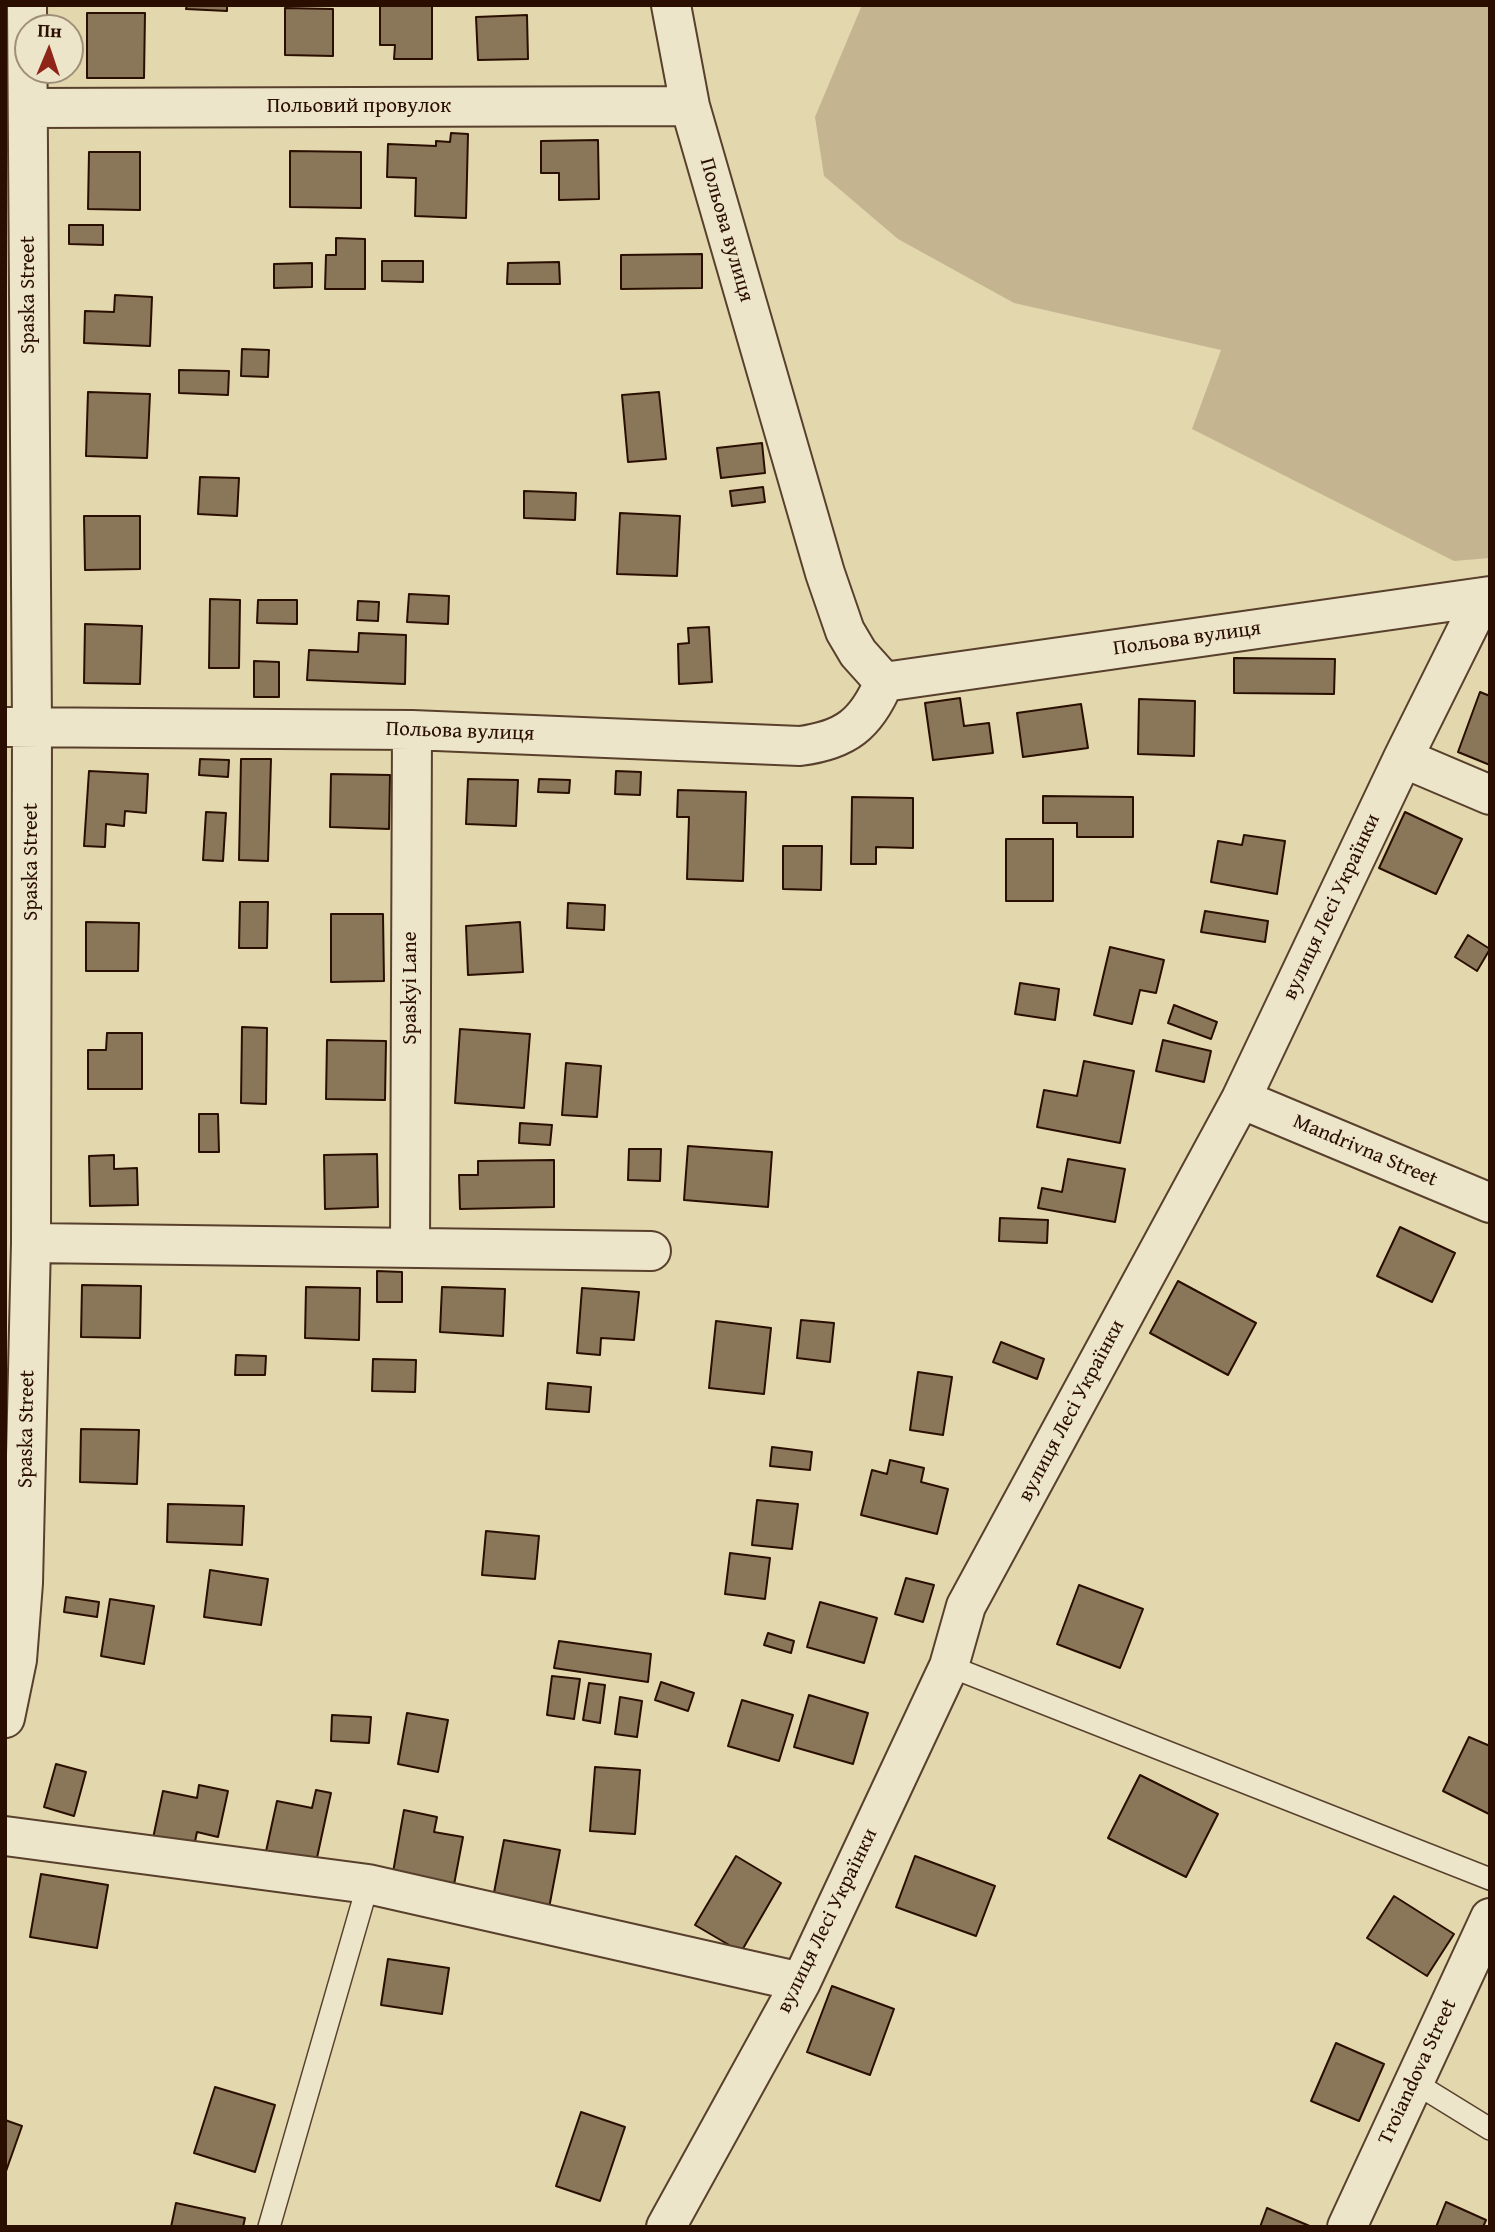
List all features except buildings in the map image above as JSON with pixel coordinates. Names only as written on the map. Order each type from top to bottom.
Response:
[{"type":"street","name":"Spaska Street","points":[[5,1718],[17,1660],[13,1626],[26,1522],[31,1243],[19,727],[28,108],[27,5]]},
{"type":"street","name":"Польова вулиця","points":[[671,5],[690,106],[825,573],[845,631],[858,653],[884,682]]},
{"type":"street","name":"Польовий провулок","points":[[28,108],[690,106]]},
{"type":"street","name":"Польова вулиця","points":[[884,682],[1487,596]]},
{"type":"street","name":"вулиця Лесі Українки","points":[[666,2227],[801,1982],[948,1666],[966,1606],[1241,1099],[1403,758],[1487,596]]},
{"type":"street","name":"Польова вулиця","points":[[19,727],[412,730],[800,746],[824,743],[860,723],[874,706],[884,682]]},
{"type":"street","name":"Spaskyi Lane","points":[[410,1247],[412,730]]},
{"type":"street","points":[[1403,758],[1490,795]]},
{"type":"street","name":"Mandrivna Street","points":[[1241,1099],[1490,1203]]},
{"type":"street","points":[[31,1243],[651,1251]]},
{"type":"street","points":[[5,1836],[368,1884],[801,1982]]},
{"type":"street","name":"Troiandova Street","points":[[1347,2227],[1412,2081],[1490,1918]]},
{"type":"lane","points":[[948,1666],[1490,1878]]},
{"type":"lane","points":[[269,2227],[368,1884]]},
{"type":"lane","points":[[1412,2081],[1490,2129]]},
{"type":"shaded area","points":[[862,5],[1490,5],[1490,558],[1454,561],[1192,429],[1221,350],[1014,303],[898,239],[824,176],[815,117]]}]
